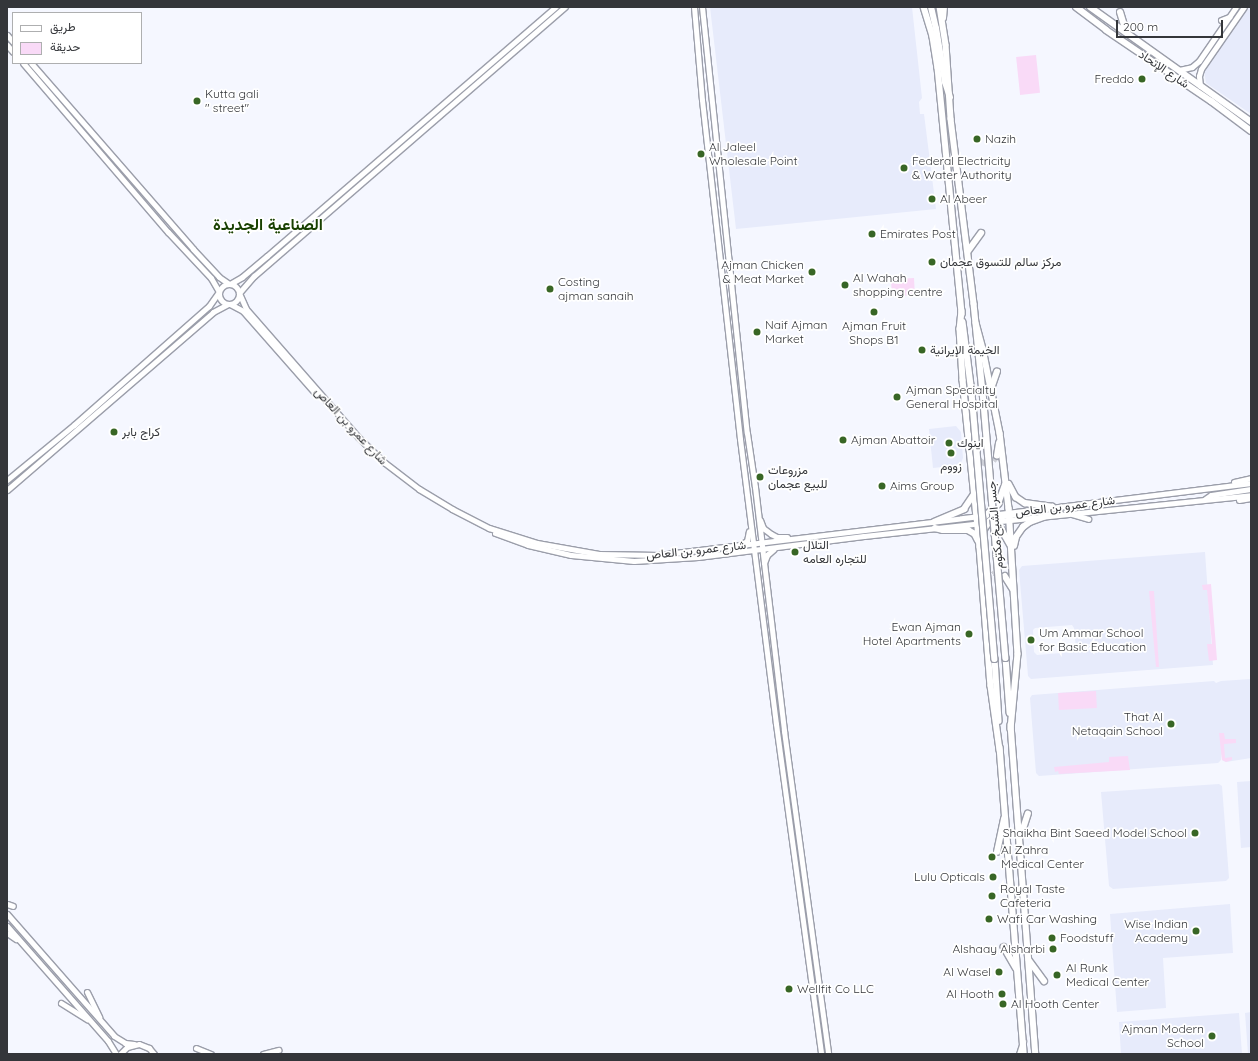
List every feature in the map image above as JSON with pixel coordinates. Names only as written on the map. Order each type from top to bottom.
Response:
[{"type":"highway","points":[[931,7],[945,82],[950,97]]},
{"type":"highway","points":[[943,18],[944,7]]},
{"type":"highway","name":"شارع الإتحاد","points":[[1076,7],[1106,30],[1210,100],[1251,131]]},
{"type":"highway","name":"شارع الإتحاد","points":[[1090,7],[1251,122]]},
{"type":"highway","points":[[1120,12],[1126,32]]},
{"type":"main road","points":[[7,480],[209,306],[222,286],[230,284],[245,274],[555,7]]},
{"type":"main road","points":[[7,490],[213,312],[236,300],[239,293],[254,276],[566,7]]},
{"type":"main road","points":[[694,7],[705,125],[750,522],[821,1054]]},
{"type":"main road","points":[[702,7],[746,433],[760,522],[768,533],[780,537],[806,537]]},
{"type":"main road","points":[[924,7],[933,37],[938,68],[962,312],[960,329],[962,364],[980,547],[991,686],[1000,750],[1024,1054]]},
{"type":"main road","points":[[940,7],[943,18],[951,119],[976,323],[1000,433],[1011,518],[1018,654],[1011,729],[1036,1054]]},
{"type":"main road","points":[[1179,70],[1192,67],[1203,55],[1236,7]]},
{"type":"main road","points":[[1200,86],[1200,73],[1244,7]]},
{"type":"main road","points":[[1221,20],[1229,17]]},
{"type":"main road","points":[[1211,34],[1211,44]]},
{"type":"main road","points":[[1203,55],[1205,59],[1208,59]]},
{"type":"main road","points":[[23,64],[210,278],[221,300],[229,304]]},
{"type":"main road","points":[[32,64],[83,122],[101,145]]},
{"type":"main road","points":[[459,98],[461,92],[477,77],[480,71]]},
{"type":"main road","points":[[69,116],[80,125],[83,122]]},
{"type":"main road","points":[[705,125],[711,130],[714,153],[718,165]]},
{"type":"main road","points":[[89,140],[90,136],[92,136],[101,145],[219,277],[235,286],[239,293]]},
{"type":"main road","points":[[367,179],[383,162],[383,155]]},
{"type":"main road","points":[[968,251],[981,233]]},
{"type":"main road","name":"شارع عمرو بن العاص","points":[[239,293],[246,309],[371,450],[419,489],[466,517],[497,531],[537,543],[599,554],[658,555],[976,517]]},
{"type":"main road","name":"شارع عمرو بن العاص","points":[[229,304],[245,314],[355,438],[381,463],[425,497],[472,523],[528,545],[571,555],[598,559],[634,561],[676,559],[754,551],[977,524]]},
{"type":"main road","name":"جسر الشيخ مكتوم","points":[[962,312],[972,393],[995,659],[1000,750]]},
{"type":"main road","name":"جسر الشيخ مكتوم","points":[[976,323],[1011,729]]},
{"type":"main road","points":[[991,389],[997,372]]},
{"type":"main road","points":[[961,420],[968,427]]},
{"type":"main road","points":[[997,456],[1000,433]]},
{"type":"main road","points":[[44,458],[45,452],[56,442],[57,438]]},
{"type":"main road","points":[[970,443],[977,458]]},
{"type":"main road","points":[[966,464],[972,468]]},
{"type":"main road","points":[[1221,487],[1227,483],[1251,478]]},
{"type":"main road","points":[[1006,479],[1014,494],[1022,502],[1052,507]]},
{"type":"main road","points":[[980,547],[982,534],[1002,499],[1006,479]]},
{"type":"main road","name":"شارع عمرو بن العاص","points":[[1052,507],[1251,483]]},
{"type":"main road","points":[[1204,500],[1211,495],[1251,489]]},
{"type":"main road","points":[[974,494],[980,506],[1002,530],[1012,552]]},
{"type":"main road","points":[[934,522],[964,509],[974,494]]},
{"type":"main road","name":"شارع عمرو بن العاص","points":[[1011,518],[1251,495]]},
{"type":"main road","points":[[756,496],[794,807],[828,1054]]},
{"type":"main road","points":[[1222,498],[1228,500],[1251,498]]},
{"type":"main road","points":[[1146,512],[1149,505]]},
{"type":"main road","points":[[976,517],[1011,518],[1045,511],[1052,507]]},
{"type":"main road","points":[[1070,513],[1088,519]]},
{"type":"main road","points":[[1012,552],[1016,537],[1021,529],[1030,522],[1049,515]]},
{"type":"main road","points":[[977,524],[991,518]]},
{"type":"main road","points":[[739,546],[748,539],[750,522]]},
{"type":"main road","points":[[982,534],[989,527],[996,527],[1002,530]]},
{"type":"main road","points":[[935,528],[943,530],[968,530],[976,536],[980,547]]},
{"type":"main road","points":[[764,564],[769,553],[777,548]]},
{"type":"main road","points":[[741,552],[750,555],[756,562]]},
{"type":"main road","points":[[1006,576],[1014,591]]},
{"type":"main road","points":[[983,589],[986,580]]},
{"type":"main road","points":[[785,787],[790,803],[794,807]]},
{"type":"main road","points":[[997,852],[1005,813]]},
{"type":"main road","points":[[1020,837],[1028,814]]},
{"type":"main road","points":[[789,818],[793,822],[796,840],[799,844]]},
{"type":"main road","points":[[7,914],[117,1039],[125,1043],[144,1045],[155,1053]]},
{"type":"main road","points":[[7,926],[111,1044],[116,1054]]},
{"type":"main road","points":[[7,933],[22,942]]},
{"type":"main road","points":[[1004,947],[1017,970]]},
{"type":"main road","points":[[1029,959],[1044,981]]},
{"type":"main road","points":[[87,992],[102,1023]]},
{"type":"main road","points":[[61,1003],[92,1023]]},
{"type":"main road","points":[[1019,1054],[1023,1042]]},
{"type":"main road","points":[[120,1054],[127,1047],[134,1044]]},
{"type":"main road","points":[[196,1048],[210,1054]]},
{"type":"main road","points":[[263,1054],[278,1050]]},
{"type":"shaded area","points":[[710,7],[912,7],[922,98],[919,102],[920,114],[924,114],[936,209],[736,229]]},
{"type":"shaded area","points":[[1248,7],[1251,7],[1251,114],[1206,83],[1204,71]]},
{"type":"shaded area","name":"اينوك","points":[[956,426],[961,432],[963,458],[960,465],[933,468],[929,429]]},
{"type":"shaded area","points":[[1205,552],[1213,665],[1031,679],[1028,676],[1019,570],[1022,566]],"holes":[[[1072,625],[1074,628],[1076,649],[1073,652],[1037,655],[1034,652],[1033,630],[1035,628]]]},
{"type":"shaded area","points":[[1251,679],[1251,758],[1226,762],[1222,760],[1221,752],[1221,760],[1218,763],[1039,776],[1036,773],[1030,698],[1032,695],[1214,681],[1216,683],[1221,681]]},
{"type":"shaded area","points":[[1251,781],[1251,847],[1241,848],[1237,782]]},
{"type":"shaded area","points":[[1219,784],[1222,786],[1229,878],[1226,881],[1113,889],[1109,886],[1101,792]]},
{"type":"shaded area","points":[[1230,904],[1233,953],[1163,958],[1166,1008],[1117,1012],[1110,914]]},
{"type":"shaded area","points":[[1251,1012],[1251,1054],[1248,1054],[1245,1013]]},
{"type":"shaded area","points":[[1239,1013],[1242,1054],[1121,1054],[1119,1022]]},
{"type":"green space","points":[[1036,55],[1040,93],[1020,95],[1016,57]]},
{"type":"green space","points":[[914,278],[915,295],[892,296],[891,279]]},
{"type":"green space","points":[[1211,584],[1217,660],[1209,661],[1207,644],[1212,644],[1207,590],[1203,590],[1202,585]]},
{"type":"green space","points":[[1149,591],[1154,591],[1159,667],[1156,667]]},
{"type":"green space","points":[[1096,691],[1097,708],[1059,710],[1058,693]]},
{"type":"green space","points":[[1219,733],[1224,733],[1225,739],[1236,739],[1236,743],[1224,744],[1225,758],[1232,757],[1232,760],[1226,762],[1222,760]]},
{"type":"green space","points":[[1128,756],[1130,770],[1059,774],[1058,771],[1055,772],[1054,767],[1109,762],[1109,757]]},
{"type":"tunnel","points":[[977,458],[981,462],[987,464],[993,461],[997,456]]},
{"type":"tunnel","points":[[986,580],[995,573],[1005,576]]},
{"type":"place","name":"Freddo","points":[[1142,79]]},
{"type":"place","name":"Kutta gali \" street\"","points":[[197,101]]},
{"type":"place","name":"Nazih","points":[[977,139]]},
{"type":"place","name":"Al Jaleel Wholesale Point","points":[[701,154]]},
{"type":"place","name":"Federal Electricity & Water Authority","points":[[904,168]]},
{"type":"place","name":"Al Abeer","points":[[932,199]]},
{"type":"place","name":"Emirates Post","points":[[872,234]]},
{"type":"place","name":"مركز سالم للتسوق عجمان","points":[[932,262]]},
{"type":"place","name":"Ajman Chicken & Meat Market","points":[[812,272]]},
{"type":"place","name":"Al Wahah shopping centre","points":[[845,285]]},
{"type":"place","name":"Costing ajman sanaih","points":[[550,289]]},
{"type":"place","name":"Ajman Fruit Shops B1","points":[[874,312]]},
{"type":"place","name":"Naif Ajman Market","points":[[757,332]]},
{"type":"place","name":"الخيمة الإيرانية","points":[[922,350]]},
{"type":"place","name":"Ajman Specialty General Hospital","points":[[897,397]]},
{"type":"place","name":"كراج بابر","points":[[114,432]]},
{"type":"place","name":"Ajman Abattoir","points":[[843,440]]},
{"type":"place","name":"اينوك","points":[[949,443]]},
{"type":"place","name":"زووم","points":[[951,453]]},
{"type":"place","name":"مزروعات للبيع عجمان","points":[[760,477]]},
{"type":"place","name":"Aims Group","points":[[882,486]]},
{"type":"place","name":"التلال للتجاره العامه","points":[[795,552]]},
{"type":"place","name":"Ewan Ajman Hotel Apartments","points":[[969,634]]},
{"type":"place","name":"Um Ammar School for Basic Education","points":[[1031,640]]},
{"type":"place","name":"That Al Netaqain School","points":[[1171,724]]},
{"type":"place","name":"Shaikha Bint Saeed Model School","points":[[1195,833]]},
{"type":"place","name":"Al Zahra Medical Center","points":[[992,857]]},
{"type":"place","name":"Lulu Opticals","points":[[993,877]]},
{"type":"place","name":"Royal Taste Cafeteria","points":[[992,896]]},
{"type":"place","name":"Wafi Car Washing","points":[[989,919]]},
{"type":"place","name":"Wise Indian Academy","points":[[1196,931]]},
{"type":"place","name":"Foodstuff","points":[[1052,938]]},
{"type":"place","name":"Alshaay Alsharbi","points":[[1053,949]]},
{"type":"place","name":"Al Wasel","points":[[999,972]]},
{"type":"place","name":"Al Runk Medical Center","points":[[1057,975]]},
{"type":"place","name":"Wellfit Co LLC","points":[[789,989]]},
{"type":"place","name":"Al Hooth","points":[[1002,994]]},
{"type":"place","name":"Al Hooth Center","points":[[1003,1004]]},
{"type":"place","name":"Ajman Modern School","points":[[1212,1036]]},
{"type":"district","name":"الصناعية الجديدة","points":[[268,224]]}]
